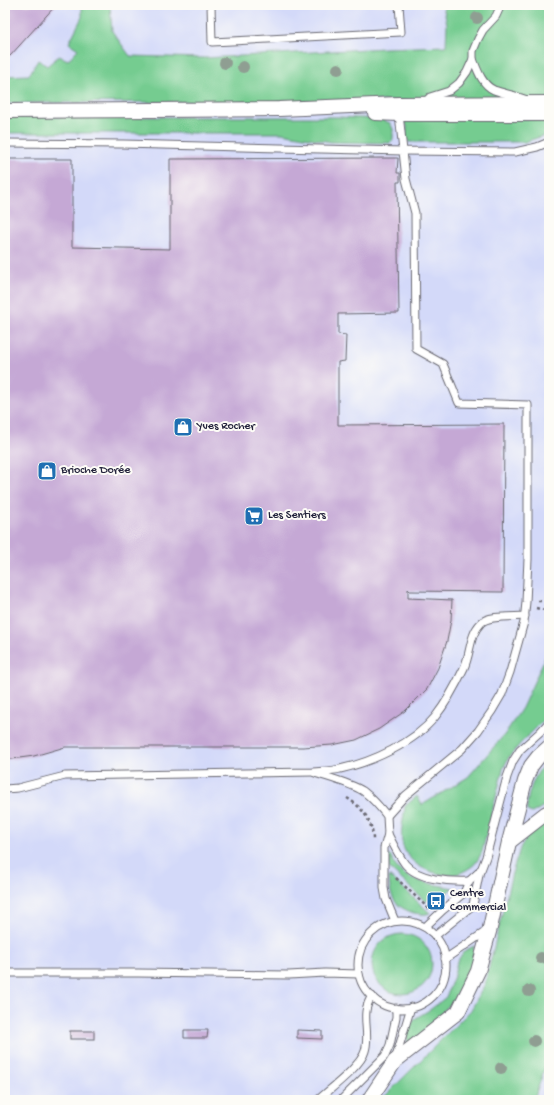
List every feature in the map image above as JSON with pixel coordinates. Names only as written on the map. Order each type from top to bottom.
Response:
[{"type":"street","points":[[5,111],[279,109],[423,104],[549,103]]},
{"type":"street","points":[[279,109],[399,114],[549,114]]},
{"type":"street","points":[[369,1100],[395,1061],[458,1012],[478,971],[490,928],[509,842],[525,781],[531,766],[549,747]]},
{"type":"street","points":[[509,842],[549,812]]},
{"type":"lane","points":[[211,5],[212,42],[401,32],[399,5]]},
{"type":"lane","points":[[423,104],[430,97],[449,91],[459,83],[467,72],[473,59],[478,38],[482,30],[496,16],[501,5]]},
{"type":"lane","points":[[473,59],[484,81],[492,89],[519,96],[532,103]]},
{"type":"lane","points":[[395,921],[386,899],[384,888],[384,848],[388,834],[388,816],[405,796],[462,749],[478,731],[502,694],[510,672],[524,622],[528,559],[528,405],[459,403],[443,364],[416,349],[415,213],[406,179],[399,114]]},
{"type":"lane","points":[[5,143],[515,152],[537,147],[549,142]]},
{"type":"lane","points":[[5,789],[18,788],[65,776],[313,772],[341,769],[392,750],[420,731],[434,717],[451,693],[465,666],[474,631],[482,621],[492,618],[525,616]]},
{"type":"lane","points":[[435,936],[473,905],[480,870],[486,857],[507,777],[513,761],[520,750],[549,722]]},
{"type":"lane","points":[[313,772],[341,781],[362,791],[376,802],[388,816]]},
{"type":"lane","points":[[388,834],[405,865],[411,870],[434,879],[453,882],[469,881]]},
{"type":"lane","points":[[425,927],[464,893],[469,881],[480,870]]},
{"type":"lane","points":[[395,921],[411,922],[425,927],[435,936],[442,946],[445,959],[445,972],[441,984],[437,990],[423,1003],[411,1007],[396,1008],[383,1004],[372,996],[364,986],[359,974],[359,953],[366,940],[377,929],[385,924],[395,921]]},
{"type":"lane","points":[[445,959],[490,928]]},
{"type":"lane","points":[[5,973],[359,974]]},
{"type":"lane","points":[[318,1100],[358,1063],[365,1053],[367,1042],[365,1012],[367,1003],[372,996]]},
{"type":"lane","points":[[395,1061],[411,1007]]},
{"type":"lane","points":[[341,1100],[385,1056],[390,1045],[396,1017],[396,1008]]},
{"type":"path","points":[[538,609],[549,611]]},
{"type":"path","points":[[342,796],[346,797],[362,809],[373,833],[373,847]]},
{"type":"path","points":[[392,875],[430,910]]},
{"type":"shaded area","points":[[5,5],[549,5],[549,1100],[5,1100]]},
{"type":"green space","points":[[82,5],[110,5],[112,31],[130,56],[205,58],[446,46],[447,24],[443,5],[549,5],[549,100],[5,103],[5,76],[29,75],[38,60],[47,66],[59,56],[68,60],[78,49],[69,43],[82,17]]},
{"type":"green space","points":[[5,117],[338,117],[380,119],[390,123],[393,129],[393,140],[390,143],[331,142],[282,133],[5,133]]},
{"type":"green space","points":[[405,118],[549,119],[549,134],[525,142],[409,142],[406,140],[407,126],[404,122]]},
{"type":"green space","points":[[549,649],[549,715],[520,744],[509,757],[503,769],[479,859],[473,866],[464,871],[449,875],[433,872],[417,865],[406,853],[403,846],[402,831],[405,806],[417,796],[422,805],[468,777],[505,734],[522,708]]},
{"type":"green space","points":[[549,760],[549,803],[532,813],[527,811],[530,790],[536,776],[544,764]]},
{"type":"green space","points":[[549,819],[549,1055],[534,1100],[381,1100],[471,1010],[485,984],[512,873],[521,846],[532,831]]},
{"type":"green space","points":[[389,855],[400,871],[408,876],[425,883],[453,888],[440,898],[435,893],[426,902],[389,868]]},
{"type":"green space","points":[[389,877],[391,877],[430,913],[414,913],[397,904],[390,890]]},
{"type":"green space","points":[[402,934],[419,939],[427,947],[432,964],[427,981],[419,989],[402,994],[385,989],[377,981],[372,964],[377,947],[385,939]]},
{"type":"green space","points":[[474,946],[472,968],[453,1001],[421,1035],[408,1044],[407,1029],[416,1018],[431,1009],[446,997],[454,976],[457,962],[464,951]]},
{"type":"building","points":[[5,5],[56,5],[10,56],[5,56]]},
{"type":"building","name":"Les Sentiers","points":[[398,158],[397,173],[400,173],[400,182],[397,182],[399,313],[338,314],[338,334],[346,335],[345,361],[338,362],[338,425],[504,424],[503,592],[410,591],[408,589],[408,598],[452,600],[451,620],[447,641],[438,668],[427,689],[405,711],[379,729],[356,740],[332,745],[303,747],[65,747],[34,756],[5,760],[5,159],[72,159],[72,247],[170,249],[170,159]]},
{"type":"building","points":[[184,1030],[208,1030],[207,1038],[184,1038]]},
{"type":"building","points":[[297,1030],[322,1031],[322,1039],[297,1038]]},
{"type":"building","points":[[70,1031],[94,1031],[94,1039],[70,1039]]},
{"type":"place","name":"Yves Rocher","points":[[183,427]]},
{"type":"place","name":"Brioche Dorée","points":[[47,471]]},
{"type":"place","name":"Les Sentiers","points":[[254,516]]},
{"type":"place","name":"Centre Commercial","points":[[436,901]]}]
